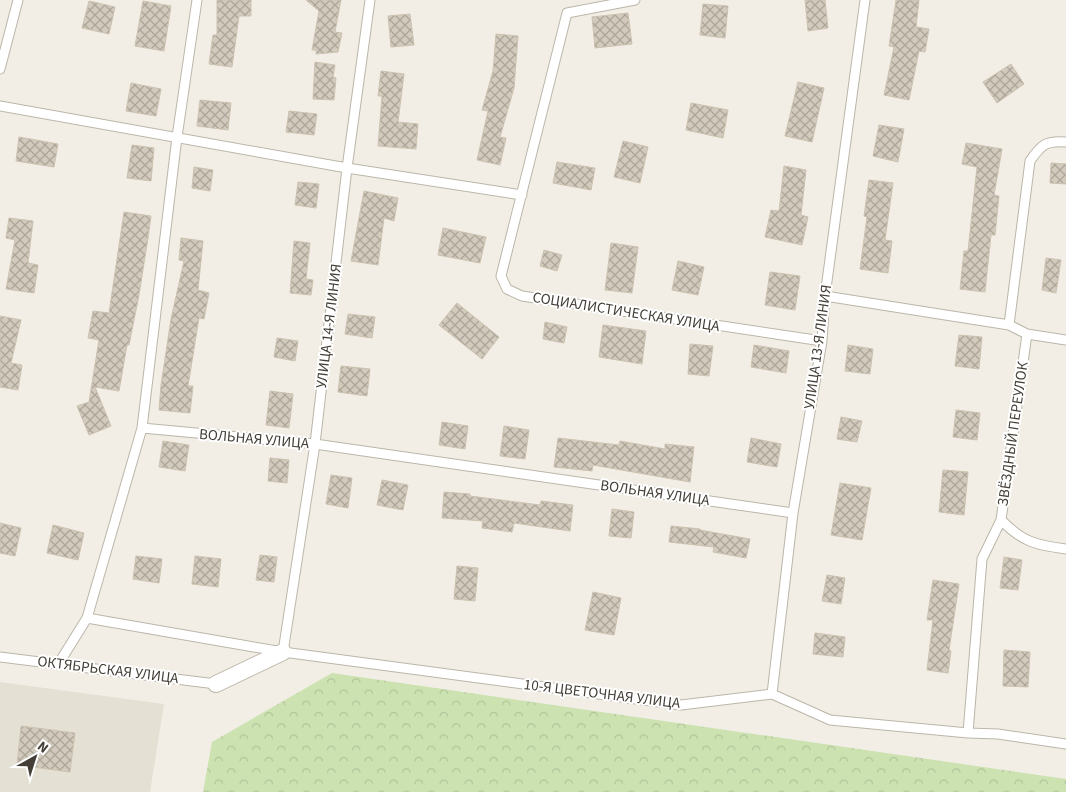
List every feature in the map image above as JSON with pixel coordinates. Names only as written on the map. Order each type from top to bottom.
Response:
[{"type":"street","points":[[216,684],[283,652]]},
{"type":"lane","points":[[0,69],[18,0]]},
{"type":"lane","points":[[59,663],[87,618],[142,428],[177,137],[197,0]]},
{"type":"lane","name":"УЛИЦА 14-Я ЛИНИЯ","points":[[283,652],[315,444],[347,168],[370,0]]},
{"type":"lane","name":"СОЦИАЛИСТИЧЕСКАЯ УЛИЦА","points":[[635,0],[567,13],[501,276],[507,289],[522,296],[822,341]]},
{"type":"lane","name":"УЛИЦА 13-Я ЛИНИЯ","points":[[772,694],[793,513],[822,341],[825,296],[865,0]]},
{"type":"lane","points":[[0,106],[347,168],[522,195]]},
{"type":"lane","points":[[1009,325],[1030,161],[1040,147],[1054,141],[1066,142]]},
{"type":"lane","points":[[825,296],[1009,325],[1027,334],[1066,340]]},
{"type":"lane","name":"ЗВЁЗДНЫЙ ПЕРЕУЛОК","points":[[1027,334],[1000,520],[1017,535],[1042,546],[1066,549]]},
{"type":"lane","name":"ВОЛЬНАЯ УЛИЦА","points":[[142,428],[315,444],[793,513]]},
{"type":"lane","points":[[968,733],[982,560],[1000,520]]},
{"type":"lane","name":"10-Я ЦВЕТОЧНАЯ УЛИЦА","points":[[87,618],[283,652],[681,705],[772,694]]},
{"type":"lane","name":"ОКТЯБРЬСКАЯ УЛИЦА","points":[[0,657],[216,684]]},
{"type":"lane","points":[[772,694],[830,720],[998,734],[1066,744]]},
{"type":"shaded area","points":[[0,682],[164,704],[150,792],[0,792]]},
{"type":"green space","points":[[332,673],[1066,779],[1066,792],[203,792],[212,742]]},
{"type":"building","points":[[217,0],[251,0],[251,16],[239,16],[232,67],[209,64],[213,35],[217,35]]},
{"type":"building","points":[[306,0],[341,0],[335,32],[342,33],[338,52],[316,54],[316,50],[312,50],[319,11]]},
{"type":"building","points":[[805,0],[825,0],[828,28],[808,31]]},
{"type":"building","points":[[896,0],[919,0],[916,27],[929,29],[925,52],[919,51],[909,100],[884,95],[894,47],[889,46]]},
{"type":"building","points":[[89,1],[115,7],[109,34],[82,28]]},
{"type":"building","points":[[143,1],[171,6],[164,51],[135,46]]},
{"type":"building","points":[[703,4],[728,6],[725,38],[700,35]]},
{"type":"building","points":[[628,13],[632,44],[595,48],[592,17]]},
{"type":"building","points":[[410,14],[414,45],[391,47],[388,16]]},
{"type":"building","points":[[496,34],[518,36],[514,88],[500,137],[506,138],[500,165],[477,160],[488,111],[482,110],[493,71]]},
{"type":"building","points":[[315,62],[335,65],[333,77],[336,78],[334,100],[313,99]]},
{"type":"building","points":[[1011,64],[1024,84],[997,103],[983,82]]},
{"type":"building","points":[[381,71],[404,74],[398,122],[418,124],[416,149],[378,146],[382,96],[378,96]]},
{"type":"building","points":[[798,82],[824,88],[812,142],[785,136]]},
{"type":"building","points":[[131,83],[161,89],[156,116],[126,111]]},
{"type":"building","points":[[200,100],[231,103],[228,130],[197,126]]},
{"type":"building","points":[[691,103],[728,110],[723,138],[686,130]]},
{"type":"building","points":[[289,111],[317,114],[314,135],[286,132]]},
{"type":"building","points":[[879,125],[904,129],[898,162],[873,156]]},
{"type":"building","points":[[19,137],[58,144],[54,167],[16,161]]},
{"type":"building","points":[[623,141],[648,147],[640,183],[614,177]]},
{"type":"building","points":[[966,143],[1002,149],[994,195],[999,196],[995,235],[991,235],[985,292],[960,289],[964,251],[968,251],[977,167],[962,164]]},
{"type":"building","points":[[132,145],[154,148],[151,181],[127,178]]},
{"type":"building","points":[[557,162],[595,168],[591,190],[553,183]]},
{"type":"building","points":[[1051,163],[1066,164],[1066,184],[1050,183]]},
{"type":"building","points":[[784,166],[806,170],[801,215],[808,217],[802,245],[765,237],[771,210],[779,211]]},
{"type":"building","points":[[194,167],[213,170],[210,191],[192,188]]},
{"type":"building","points":[[869,180],[893,183],[885,240],[892,241],[888,273],[860,269],[867,217],[864,216]]},
{"type":"building","points":[[298,182],[319,184],[316,208],[295,205]]},
{"type":"building","points":[[364,191],[398,198],[394,221],[384,218],[378,265],[351,261]]},
{"type":"building","points":[[124,212],[151,216],[148,238],[139,295],[129,345],[127,345],[119,391],[95,387],[111,426],[89,435],[77,406],[89,402],[99,340],[88,338],[93,311],[109,313]]},
{"type":"building","points":[[9,218],[33,221],[28,263],[38,265],[34,293],[6,289],[15,240],[6,238]]},
{"type":"building","points":[[443,228],[486,237],[480,263],[438,255]]},
{"type":"building","points":[[181,238],[203,241],[198,290],[209,293],[204,319],[199,318],[188,386],[193,386],[190,413],[159,410],[171,319],[184,261],[179,260]]},
{"type":"building","points":[[294,241],[310,243],[306,279],[313,280],[311,295],[290,293]]},
{"type":"building","points":[[611,243],[638,247],[632,293],[605,290]]},
{"type":"building","points":[[544,250],[562,255],[557,271],[540,266]]},
{"type":"building","points":[[1046,258],[1061,260],[1056,293],[1042,290]]},
{"type":"building","points":[[678,261],[704,267],[698,295],[672,290]]},
{"type":"building","points":[[770,272],[800,276],[795,310],[765,305]]},
{"type":"building","points":[[457,303],[499,337],[482,359],[439,325]]},
{"type":"building","points":[[348,314],[375,317],[372,338],[345,334]]},
{"type":"building","points":[[0,316],[21,320],[11,363],[22,365],[18,390],[0,387]]},
{"type":"building","points":[[545,322],[567,327],[564,343],[543,339]]},
{"type":"building","points":[[603,325],[646,331],[642,364],[599,357]]},
{"type":"building","points":[[959,335],[982,337],[979,369],[955,366]]},
{"type":"building","points":[[277,338],[298,341],[295,361],[274,357]]},
{"type":"building","points":[[690,344],[713,346],[709,376],[688,374]]},
{"type":"building","points":[[754,345],[789,351],[786,373],[751,367]]},
{"type":"building","points":[[848,345],[873,349],[870,374],[845,371]]},
{"type":"building","points":[[341,366],[370,369],[367,396],[338,392]]},
{"type":"building","points":[[270,391],[293,394],[289,428],[266,425]]},
{"type":"building","points":[[956,410],[980,413],[977,440],[953,437]]},
{"type":"building","points":[[841,417],[862,421],[857,442],[837,439]]},
{"type":"building","points":[[442,422],[468,426],[465,449],[439,445]]},
{"type":"building","points":[[504,426],[529,430],[525,459],[500,456]]},
{"type":"building","points":[[558,438],[619,445],[620,441],[665,449],[665,444],[694,447],[690,482],[593,465],[592,471],[554,467]]},
{"type":"building","points":[[751,438],[781,444],[777,467],[747,462]]},
{"type":"building","points":[[163,441],[189,445],[185,471],[159,467]]},
{"type":"building","points":[[270,458],[289,460],[287,483],[268,481]]},
{"type":"building","points":[[943,470],[968,472],[964,515],[939,512]]},
{"type":"building","points":[[331,475],[352,478],[348,508],[326,504]]},
{"type":"building","points":[[382,480],[408,485],[403,510],[377,505]]},
{"type":"building","points":[[840,483],[871,488],[862,540],[831,535]]},
{"type":"building","points":[[444,492],[470,494],[470,496],[540,505],[541,501],[573,505],[570,531],[514,523],[512,532],[482,528],[483,521],[442,518]]},
{"type":"building","points":[[612,509],[634,512],[631,538],[609,536]]},
{"type":"building","points":[[0,523],[21,528],[15,556],[0,553]]},
{"type":"building","points":[[53,525],[84,533],[78,560],[47,553]]},
{"type":"building","points":[[671,526],[700,529],[750,539],[746,558],[713,552],[714,547],[669,542]]},
{"type":"building","points":[[260,555],[277,557],[274,582],[256,580]]},
{"type":"building","points":[[136,556],[162,559],[159,583],[133,579]]},
{"type":"building","points":[[195,556],[221,559],[218,587],[192,584]]},
{"type":"building","points":[[1004,557],[1022,560],[1018,590],[1000,588]]},
{"type":"building","points":[[457,566],[478,568],[475,601],[454,599]]},
{"type":"building","points":[[827,575],[845,578],[841,604],[822,601]]},
{"type":"building","points":[[933,580],[959,584],[949,650],[951,651],[948,673],[927,670],[933,620],[927,620]]},
{"type":"building","points":[[593,592],[621,598],[614,635],[585,630]]},
{"type":"building","points":[[815,633],[845,637],[843,657],[813,654]]},
{"type":"building","points":[[1004,650],[1030,652],[1028,687],[1003,686]]},
{"type":"building","points":[[21,726],[75,733],[70,772],[17,765]]}]
